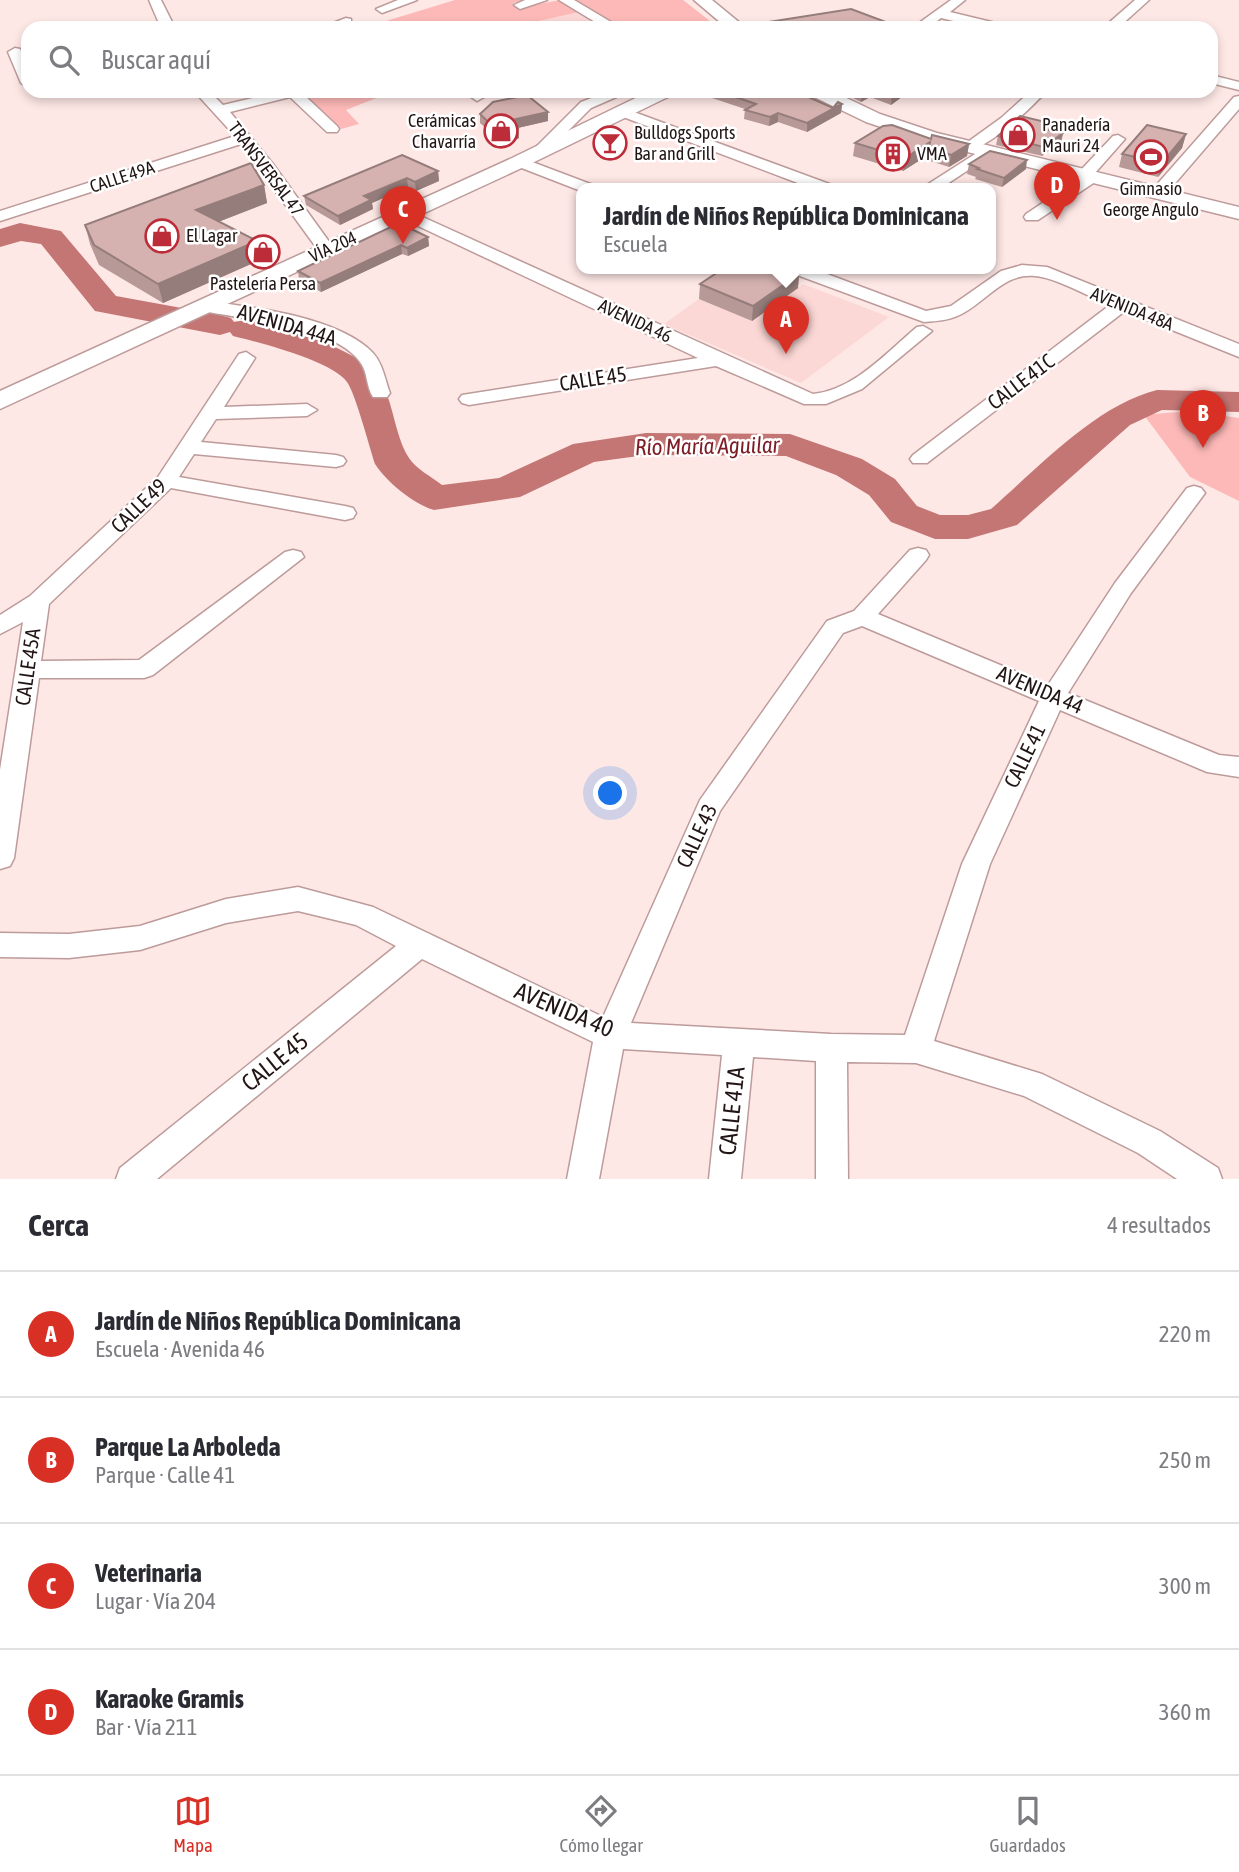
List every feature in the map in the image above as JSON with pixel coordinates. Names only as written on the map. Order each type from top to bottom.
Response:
[{"type":"main road","points":[[702,0],[728,21]]},
{"type":"main road","points":[[833,98],[884,123],[978,149],[1239,212]]},
{"type":"main road","name":"VÍA 204","points":[[0,401],[519,162],[623,101]]},
{"type":"street","points":[[157,0],[164,21]]},
{"type":"street","points":[[382,9],[408,0]]},
{"type":"street","points":[[520,5],[541,0]]},
{"type":"street","points":[[565,0],[602,21]]},
{"type":"street","points":[[930,21],[959,0]]},
{"type":"street","points":[[1118,21],[1143,0]]},
{"type":"street","points":[[940,14],[970,21]]},
{"type":"street","points":[[15,52],[21,66]]},
{"type":"street","points":[[1218,81],[1239,86]]},
{"type":"street","name":"TRANSVERSAL 47","points":[[208,98],[244,138],[327,250]]},
{"type":"street","points":[[221,110],[271,98]]},
{"type":"street","points":[[302,98],[332,129]]},
{"type":"street","points":[[936,183],[978,149],[1031,98]]},
{"type":"street","points":[[1159,192],[1239,100]]},
{"type":"street","points":[[623,101],[814,183]]},
{"type":"street","name":"CALLE 49A","points":[[0,216],[244,138]]},
{"type":"street","points":[[1032,218],[1088,176],[1118,139]]},
{"type":"street","points":[[519,162],[576,184]]},
{"type":"street","name":"AVENIDA 46","points":[[405,214],[718,360],[811,400],[824,401],[843,393],[923,331]]},
{"type":"street","name":"AVENIDA 48A","points":[[813,274],[924,317],[939,318],[953,313],[1010,271],[1025,268],[1041,271],[1239,351]]},
{"type":"street","name":"CALLE 41C","points":[[920,459],[1122,305]]},
{"type":"street","name":"AVENIDA 44A","points":[[199,308],[234,309],[305,326],[346,342],[367,358],[380,393]]},
{"type":"street","name":"CALLE 49","points":[[0,626],[38,601],[166,481],[246,358]]},
{"type":"street","name":"CALLE 45","points":[[469,399],[718,360]]},
{"type":"street","points":[[212,413],[307,410]]},
{"type":"street","points":[[189,447],[335,461]]},
{"type":"street","points":[[166,481],[345,513]]},
{"type":"street","name":"CALLE 41","points":[[916,1049],[976,864],[1054,695],[1122,588],[1194,493]]},
{"type":"street","name":"CALLE 43","points":[[583,1179],[610,1035],[709,807],[835,627],[862,617],[918,555]]},
{"type":"street","points":[[27,670],[144,668],[293,557]]},
{"type":"street","name":"CALLE 45A","points":[[0,858],[38,601]]},
{"type":"street","name":"AVENIDA 44","points":[[862,617],[1227,766]]},
{"type":"street","name":"AVENIDA 40","points":[[0,945],[69,946],[140,938],[226,911],[298,900],[363,915],[610,1035],[831,1048],[916,1049],[1031,1084],[1149,1142],[1206,1179]]},
{"type":"street","name":"CALLE 45","points":[[132,1179],[419,944]]},
{"type":"street","name":"CALLE 41A","points":[[724,1179],[739,1042]]},
{"type":"street","points":[[831,1048],[832,1179]]},
{"type":"shaded area","points":[[455,0],[525,0],[513,3],[519,8],[560,0],[579,12],[539,21],[386,21]]},
{"type":"shaded area","points":[[571,0],[683,0],[710,21],[608,21]]},
{"type":"shaded area","points":[[579,12],[595,21],[539,21]]},
{"type":"shaded area","points":[[307,98],[376,98],[346,110],[359,124],[341,129]]},
{"type":"shaded area","points":[[803,284],[889,317],[801,383],[664,324],[699,299],[752,321]]},
{"type":"shaded area","points":[[1187,411],[1239,418],[1239,501],[1190,477],[1144,415]]},
{"type":"building","points":[[851,9],[883,21],[774,21]]},
{"type":"building","points":[[531,98],[548,112],[512,120],[518,129],[504,137],[480,114],[493,102]]},
{"type":"building","points":[[738,98],[811,98],[833,108],[838,102],[842,104],[807,123],[778,113],[770,117],[745,110],[756,104]]},
{"type":"building","points":[[1020,116],[1054,124],[1049,130],[1063,133],[1044,147],[998,136]]},
{"type":"building","points":[[892,125],[931,139],[932,135],[969,144],[951,155],[929,147],[930,142],[905,158],[855,143],[883,126]]},
{"type":"building","points":[[1147,125],[1186,134],[1162,163],[1122,154]]},
{"type":"building","points":[[990,151],[1027,160],[1004,178],[969,164]]},
{"type":"building","points":[[402,155],[438,171],[415,182],[407,178],[364,196],[371,200],[338,216],[304,196]]},
{"type":"building","points":[[251,163],[264,185],[196,210],[257,241],[158,284],[94,245],[85,225]]},
{"type":"building","points":[[399,223],[428,237],[407,248],[401,245],[320,283],[298,271]]},
{"type":"building","points":[[715,274],[799,274],[753,306],[700,284]]},
{"type":"waterway","name":"Río María Aguilar","points":[[0,238],[20,232],[51,237],[106,304],[220,325]]},
{"type":"waterway","name":"Río María Aguilar","points":[[244,329],[272,334],[345,364],[362,378],[393,464],[434,498],[507,489],[586,452],[646,444],[790,445],[849,467],[882,487],[904,514],[935,527],[968,527],[1004,517],[1118,418],[1157,400],[1239,402]]},
{"type":"place","name":"Cerámicas Chavarría","points":[[501,131]]},
{"type":"place","name":"Panadería Mauri 24","points":[[1018,135]]},
{"type":"place","name":"Bulldogs Sports Bar and Grill","points":[[610,143]]},
{"type":"place","name":"VMA","points":[[893,154]]},
{"type":"place","name":"Gimnasio George Angulo","points":[[1151,157]]},
{"type":"place","name":"Karaoke Gramis","points":[[1057,220]]},
{"type":"place","name":"El Lagar","points":[[162,236]]},
{"type":"place","name":"Veterinaria","points":[[403,244]]},
{"type":"place","name":"Pastelería Persa","points":[[263,252]]},
{"type":"place","name":"Jardín de Niños República Dominicana","points":[[786,354]]},
{"type":"place","name":"Parque La Arboleda","points":[[1203,448]]}]
